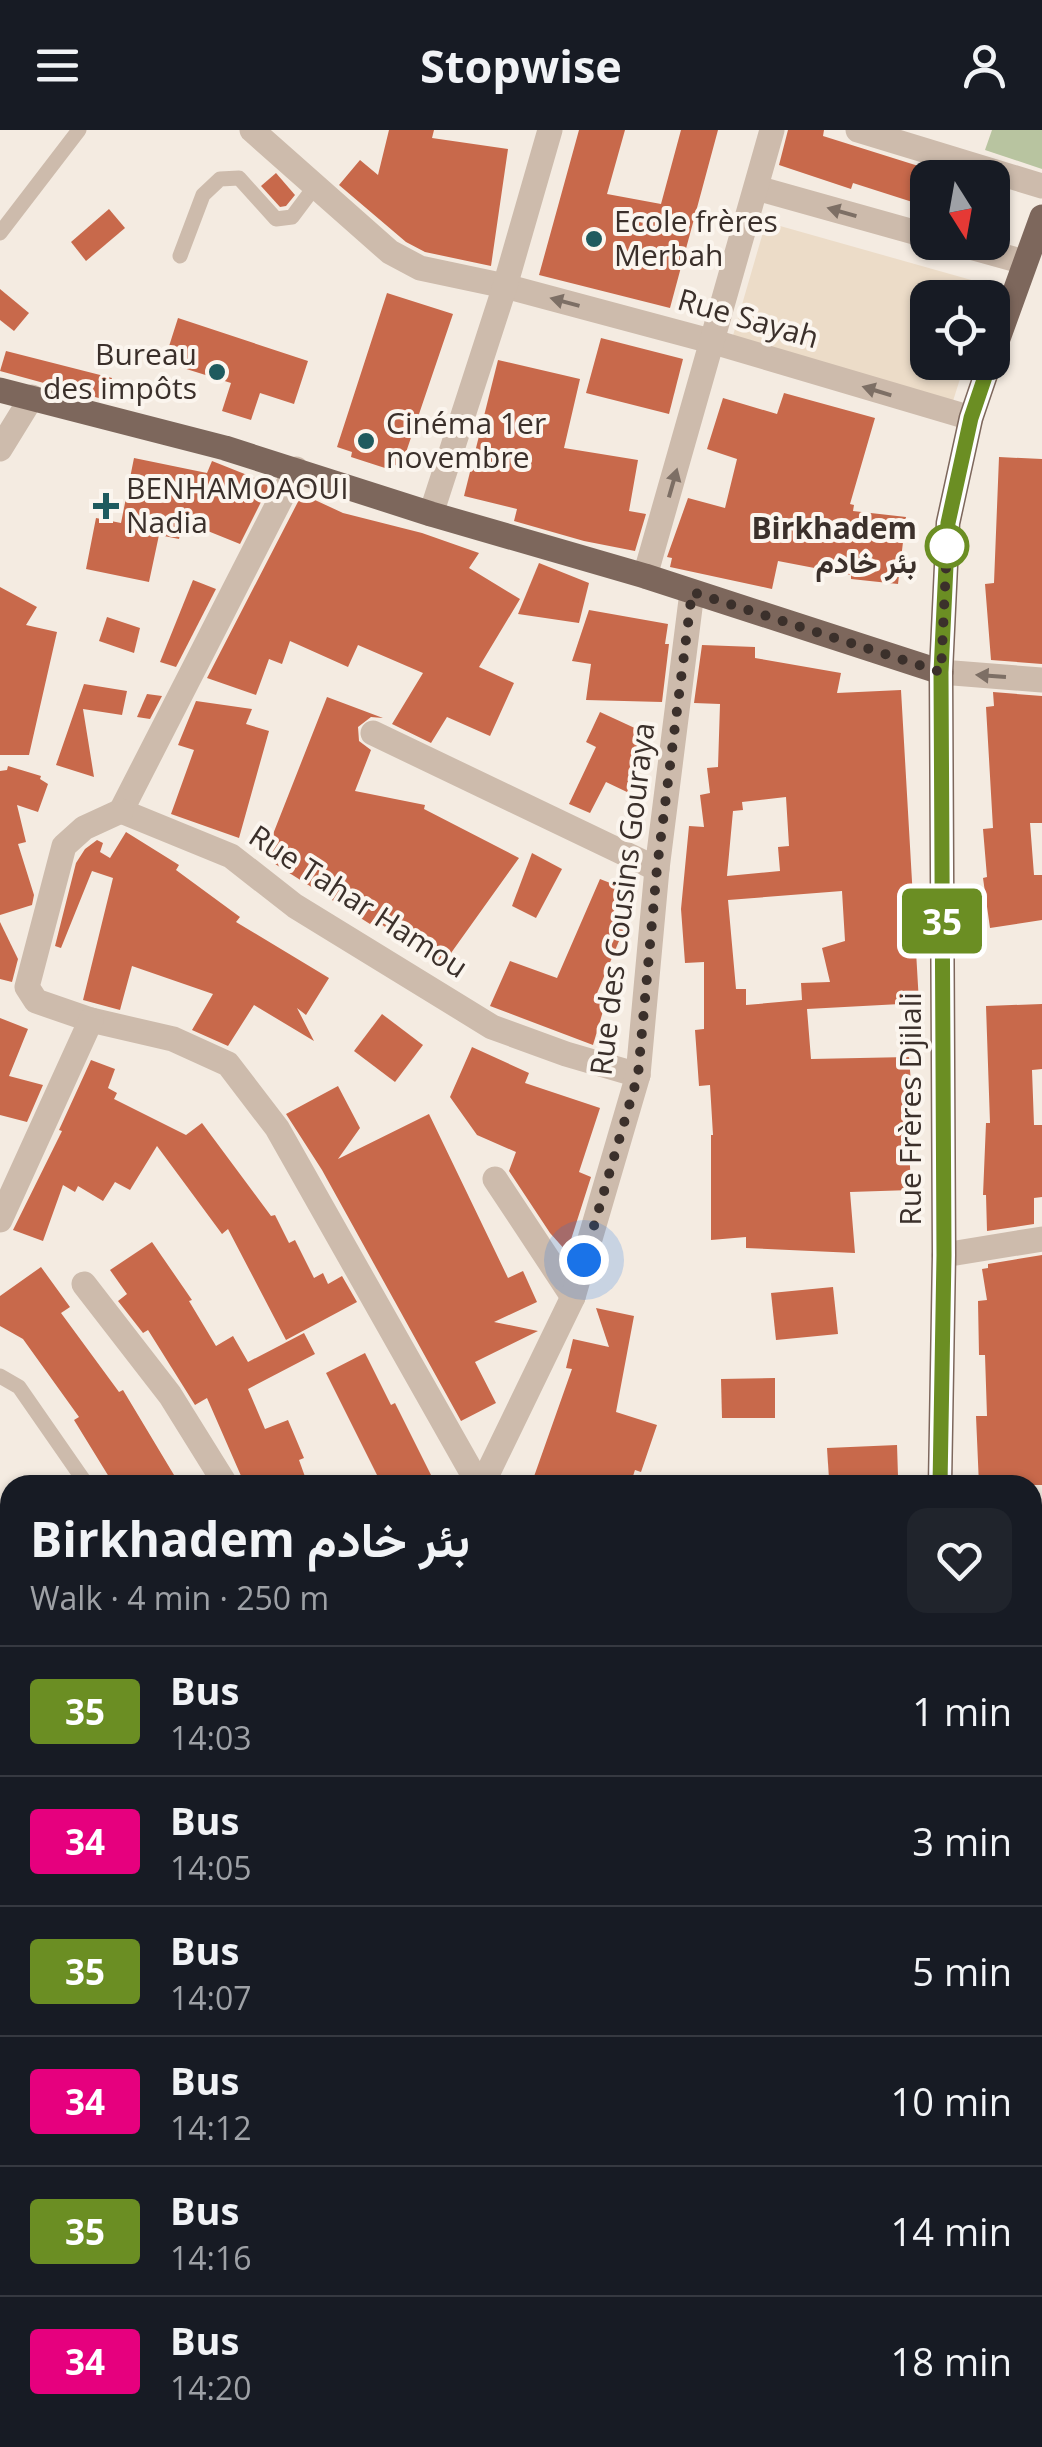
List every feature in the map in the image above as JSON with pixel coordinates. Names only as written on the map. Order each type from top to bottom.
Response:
[{"type":"main road","points":[[1010,302],[1042,217]]},
{"type":"main road","name":"Rue Frères Djilali","points":[[940,1475],[944,1255],[941,672],[948,523],[971,418],[984,380]]},
{"type":"main road","points":[[0,390],[296,469],[941,672]]},
{"type":"street","name":"Rue Sayah","points":[[252,130],[390,252],[420,268],[506,286],[714,342],[971,418]]},
{"type":"street","points":[[432,514],[506,286],[550,130]]},
{"type":"street","points":[[645,576],[772,130]]},
{"type":"street","points":[[858,130],[1042,186]]},
{"type":"street","points":[[757,188],[910,231]]},
{"type":"street","points":[[1010,258],[1024,262]]},
{"type":"street","points":[[0,448],[32,397]]},
{"type":"street","points":[[296,469],[122,811],[84,828],[64,846],[27,987],[36,1001],[91,1020],[172,1040],[228,1064],[276,1128],[474,1475]]},
{"type":"street","name":"Rue des Cousins Gouraya","points":[[485,1475],[573,1297],[638,1075],[657,868],[692,592]]},
{"type":"street","points":[[941,672],[1042,680]]},
{"type":"street","points":[[373,733],[657,868]]},
{"type":"street","name":"Rue Tahar Hamou","points":[[122,811],[231,856],[294,906],[492,1027],[638,1075]]},
{"type":"street","points":[[0,1220],[91,1020]]},
{"type":"street","points":[[495,1178],[573,1297]]},
{"type":"street","points":[[944,1255],[1042,1239]]},
{"type":"street","points":[[84,1284],[170,1395],[220,1475]]},
{"type":"lane","points":[[0,233],[79,130]]},
{"type":"lane","points":[[180,256],[203,195],[220,179],[239,178],[276,219],[292,217],[316,185]]},
{"type":"lane","points":[[0,1376],[19,1387],[81,1475]]},
{"type":"green space","points":[[992,130],[1042,130],[1042,169],[985,150]]},
{"type":"shaded area","points":[[766,222],[971,280],[910,280],[910,380],[960,380],[953,401],[732,339]]},
{"type":"building","points":[[389,130],[434,130],[432,138],[508,149],[491,266],[425,252],[406,242],[339,185],[360,160],[378,175]]},
{"type":"building","points":[[579,130],[625,130],[607,194],[661,204],[681,130],[718,130],[670,308],[539,275]]},
{"type":"building","points":[[788,130],[824,130],[823,136],[910,163],[910,201],[853,183],[851,189],[779,165]]},
{"type":"building","points":[[276,173],[295,195],[286,206],[280,207],[261,186]]},
{"type":"building","points":[[109,209],[125,228],[86,261],[71,242]]},
{"type":"building","points":[[0,289],[29,313],[14,331],[0,320]]},
{"type":"building","points":[[387,293],[453,314],[401,467],[386,462],[385,468],[351,457],[352,452],[337,447]]},
{"type":"building","points":[[178,318],[308,361],[294,404],[260,393],[251,420],[222,411],[231,383],[164,362]]},
{"type":"building","points":[[601,338],[683,359],[669,414],[586,393]]},
{"type":"building","points":[[6,351],[112,378],[106,400],[0,371]]},
{"type":"building","points":[[498,360],[580,379],[564,448],[638,460],[629,511],[646,514],[635,551],[514,521],[517,509],[464,496]]},
{"type":"building","points":[[784,393],[875,418],[850,504],[854,505],[853,511],[906,517],[898,584],[851,579],[851,575],[778,561],[772,589],[670,567],[672,558],[667,557],[688,498],[725,508],[737,459],[707,449],[723,398],[777,414]]},
{"type":"building","points":[[999,457],[1042,459],[1042,664],[991,660],[985,584],[994,583]]},
{"type":"building","points":[[134,458],[207,473],[212,461],[270,484],[240,544],[183,521],[179,539],[159,535],[149,582],[86,569],[96,518],[121,523]]},
{"type":"building","points":[[302,494],[343,513],[422,533],[479,553],[469,568],[520,599],[479,667],[514,683],[490,736],[447,717],[431,743],[392,724],[423,673],[358,645],[348,667],[290,641],[282,664],[269,659],[256,695],[207,678]]},
{"type":"building","points":[[539,563],[589,583],[579,623],[518,614]]},
{"type":"building","points":[[193,580],[216,589],[176,667],[160,662]]},
{"type":"building","points":[[0,587],[37,607],[26,625],[57,632],[29,755],[0,755]]},
{"type":"building","points":[[589,610],[668,624],[662,702],[586,700],[591,664],[572,661]]},
{"type":"building","points":[[107,617],[140,628],[134,653],[99,641]]},
{"type":"building","points":[[702,645],[755,647],[755,658],[841,673],[837,693],[901,690],[919,1003],[807,1009],[811,1059],[909,1057],[911,1190],[850,1192],[855,1253],[746,1248],[746,1237],[711,1240],[710,1085],[699,1086],[695,1030],[704,1029],[704,962],[685,963],[681,909],[689,826],[704,827],[700,795],[710,793],[707,768],[718,767],[720,704],[694,703]],"holes":[[[786,797],[789,846],[778,847],[780,871],[727,876],[733,811],[743,810],[742,802]],[[842,891],[845,941],[822,948],[830,982],[801,983],[802,1000],[746,1005],[746,989],[736,989],[728,900]]]},
{"type":"building","points":[[84,684],[127,691],[122,715],[83,709],[94,777],[56,765]]},
{"type":"building","points":[[993,692],[1042,696],[1042,823],[1030,823],[1034,875],[1042,875],[1042,920],[990,928],[983,878],[987,877],[983,829],[993,828],[986,707],[994,706]]},
{"type":"building","points":[[147,694],[162,696],[150,719],[137,717]]},
{"type":"building","points":[[327,697],[383,718],[371,717],[358,727],[359,741],[371,750],[355,791],[425,805],[424,809],[519,858],[441,967],[374,919],[370,924],[264,857]]},
{"type":"building","points":[[196,701],[252,709],[246,724],[269,731],[239,838],[171,814],[194,750],[178,745]]},
{"type":"building","points":[[600,712],[652,736],[627,792],[606,782],[590,813],[569,804],[596,747],[586,742]]},
{"type":"building","points":[[8,766],[41,776],[48,784],[38,812],[17,805],[26,842],[18,844],[34,895],[32,905],[0,915],[0,771]]},
{"type":"building","points":[[126,832],[179,865],[176,870],[240,917],[236,922],[329,978],[306,1015],[297,1008],[314,1041],[254,1005],[228,1046],[192,1030],[213,994],[132,966],[120,1010],[83,1000],[113,878],[92,871],[61,948],[55,946],[76,863],[97,840],[103,843],[100,852],[110,858]]},
{"type":"building","points":[[532,853],[562,869],[536,918],[512,906]]},
{"type":"building","points":[[600,879],[623,888],[612,916],[627,922],[595,998],[606,1001],[593,1045],[490,1006],[510,961],[557,978]]},
{"type":"building","points":[[0,922],[18,959],[12,982],[0,979]]},
{"type":"building","points":[[1042,1004],[1042,1069],[1032,1070],[1034,1125],[1042,1125],[1042,1197],[1034,1198],[1034,1224],[987,1231],[983,1195],[986,1123],[990,1123],[986,1006]]},
{"type":"building","points":[[382,1014],[423,1045],[395,1082],[354,1051]]},
{"type":"building","points":[[0,1018],[28,1029],[9,1076],[43,1085],[27,1122],[0,1115]]},
{"type":"building","points":[[472,1047],[529,1073],[525,1083],[600,1108],[579,1172],[591,1177],[567,1252],[509,1171],[516,1152],[477,1135],[450,1097]]},
{"type":"building","points":[[91,1060],[115,1069],[108,1088],[117,1093],[114,1099],[186,1135],[202,1123],[271,1216],[275,1215],[289,1243],[295,1240],[314,1278],[323,1273],[328,1284],[342,1276],[357,1302],[286,1340],[228,1229],[222,1234],[157,1146],[130,1190],[115,1182],[103,1201],[78,1186],[75,1192],[63,1185],[43,1241],[13,1230],[62,1131],[59,1130]]},
{"type":"building","points":[[338,1086],[360,1128],[338,1159],[429,1114],[508,1278],[523,1271],[537,1302],[494,1322],[538,1331],[475,1362],[496,1403],[461,1421],[322,1170],[286,1114]]},
{"type":"building","points":[[152,1242],[192,1300],[189,1301],[216,1346],[233,1336],[248,1362],[304,1333],[315,1354],[248,1389],[265,1429],[288,1420],[304,1458],[299,1460],[304,1475],[241,1475],[207,1398],[195,1405],[148,1330],[143,1333],[118,1301],[127,1294],[110,1270]]},
{"type":"building","points":[[1042,1255],[1042,1475],[979,1475],[976,1416],[987,1416],[985,1355],[979,1355],[978,1301],[987,1300],[982,1269],[988,1268],[988,1264]]},
{"type":"building","points":[[41,1267],[70,1307],[61,1313],[119,1392],[123,1390],[174,1475],[108,1475],[74,1420],[79,1417],[23,1339],[0,1326],[0,1296]]},
{"type":"building","points":[[833,1287],[838,1334],[776,1340],[771,1293]]},
{"type":"building","points":[[596,1308],[634,1316],[616,1412],[657,1425],[641,1472],[535,1475],[572,1369],[566,1368],[573,1339],[609,1347]]},
{"type":"building","points":[[365,1353],[431,1475],[377,1475],[326,1373]]},
{"type":"building","points":[[775,1378],[775,1418],[722,1418],[721,1379]]},
{"type":"building","points":[[897,1445],[898,1475],[829,1475],[827,1448]]},
{"type":"bus line","name":"35","points":[[940,1475],[944,1255],[941,672],[948,523],[971,418],[984,380]]},
{"type":"place","name":"Ecole frères Merbah","points":[[594,239]]},
{"type":"place","name":"Bureau des impôts","points":[[217,372]]},
{"type":"place","name":"Cinéma 1er novembre","points":[[366,441]]},
{"type":"place","name":"BENHAMOAOUI Nadia","points":[[106,506]]},
{"type":"place","name":"Birkhadem بئر خادم","points":[[947,546]]},
{"type":"route","points":[[584,1260],[638,1075],[657,868],[692,592],[941,672],[947,546]]}]
